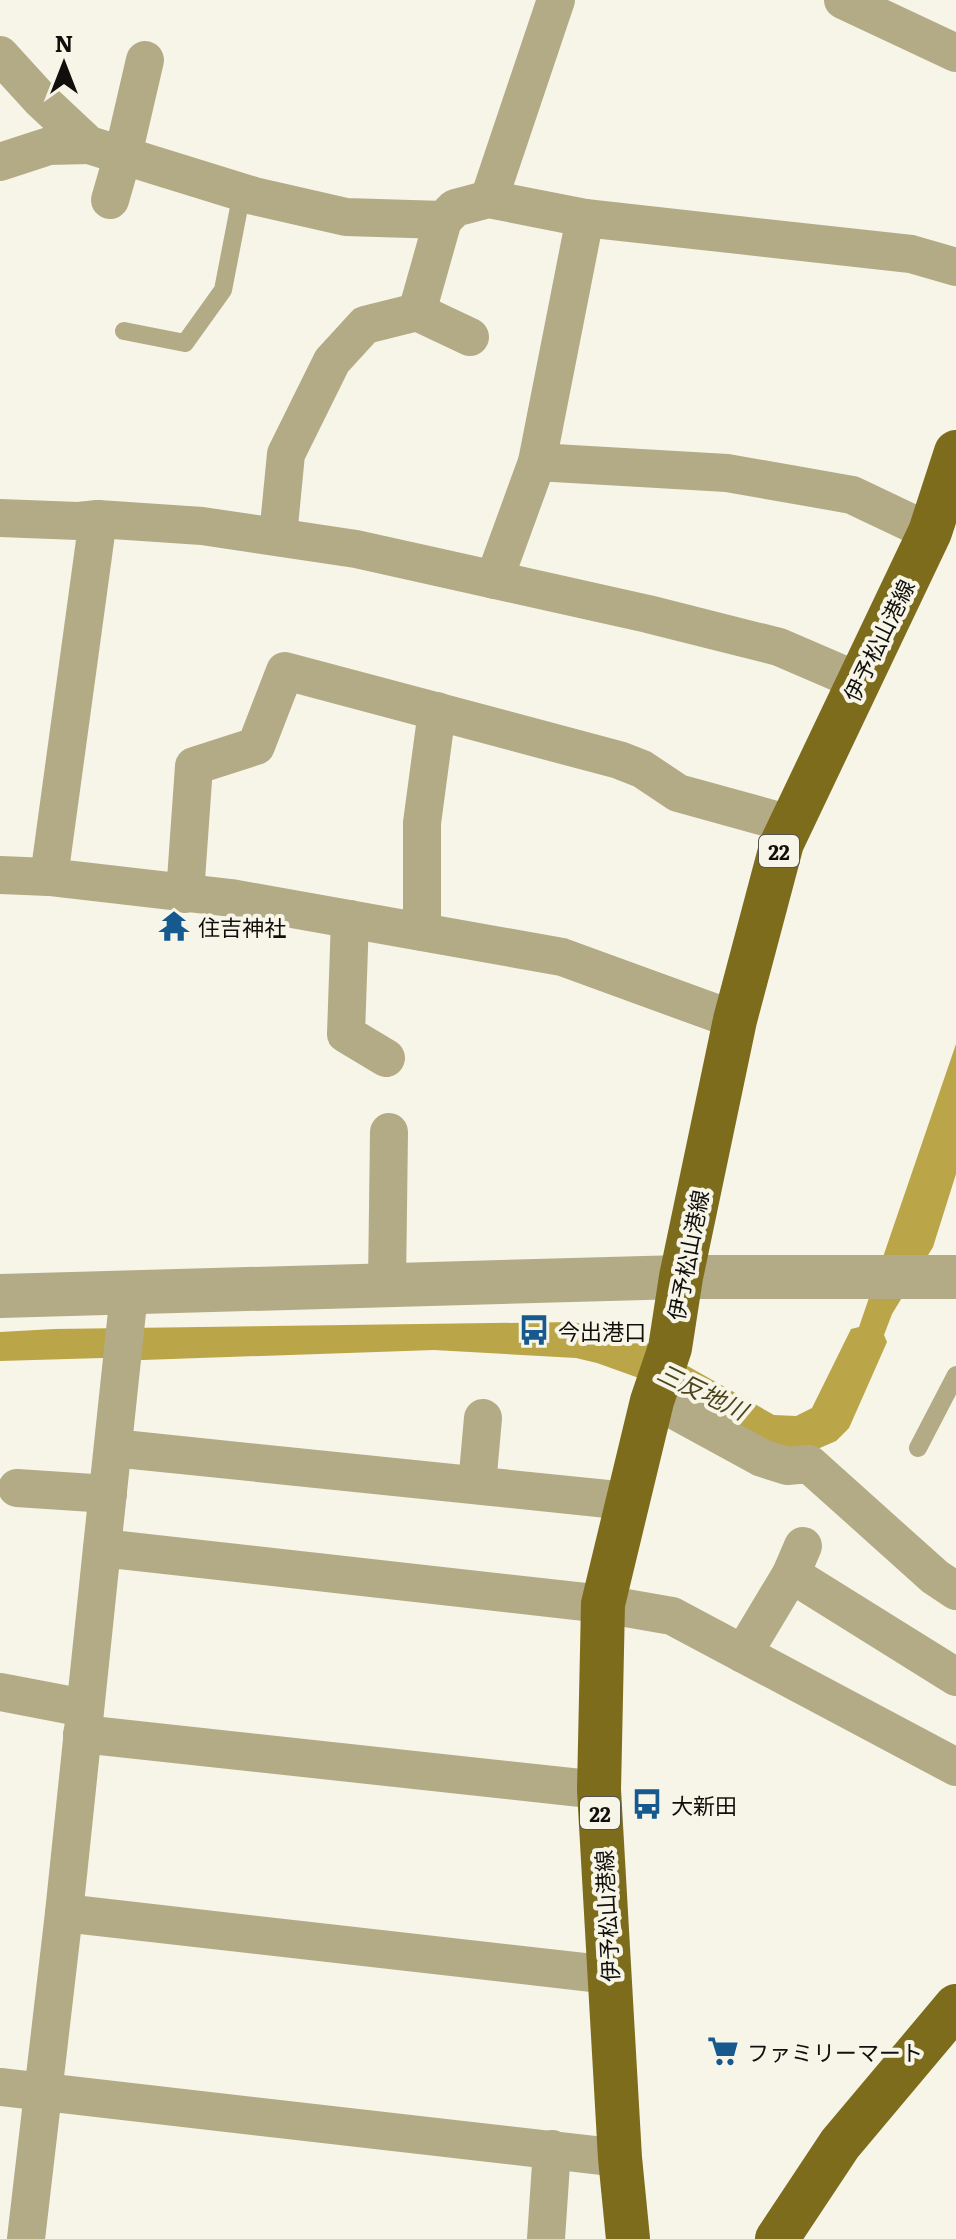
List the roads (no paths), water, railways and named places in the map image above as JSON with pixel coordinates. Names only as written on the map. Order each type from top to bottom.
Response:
[{"type":"main road","name":"伊予松山港線","points":[[628,2239],[620,2158],[599,1790],[603,1604],[653,1397],[670,1348],[681,1277],[735,1020],[782,843],[930,532],[956,454]]},
{"type":"main road","points":[[777,2239],[840,2144],[956,2006]]},
{"type":"street","points":[[489,199],[556,0]]},
{"type":"street","points":[[843,0],[956,53]]},
{"type":"street","points":[[0,55],[41,100],[106,150]]},
{"type":"street","points":[[110,200],[106,150],[145,60]]},
{"type":"street","points":[[0,162],[49,146],[106,150],[242,192],[346,217],[443,220]]},
{"type":"street","points":[[417,312],[443,220],[455,208],[489,199],[585,218],[911,254],[956,267]]},
{"type":"street","points":[[494,580],[537,462],[585,218]]},
{"type":"street","points":[[278,536],[286,454],[332,361],[365,325],[417,312],[470,337]]},
{"type":"street","points":[[537,462],[727,473],[852,495],[930,532]]},
{"type":"street","points":[[0,518],[98,519],[202,526],[356,549],[648,614],[779,647],[858,681]]},
{"type":"street","points":[[49,877],[98,519]]},
{"type":"street","points":[[185,894],[194,766],[256,746],[285,671],[619,760],[642,769],[678,793],[790,824]]},
{"type":"street","points":[[422,932],[422,823],[437,711]]},
{"type":"street","points":[[0,875],[49,877],[231,898],[562,957],[735,1020]]},
{"type":"street","points":[[350,919],[346,1034],[386,1058]]},
{"type":"street","points":[[387,1132],[387,1285]]},
{"type":"street","points":[[0,1296],[128,1300],[387,1285],[681,1277],[945,1277]]},
{"type":"street","points":[[26,2239],[64,1913],[128,1300]]},
{"type":"street","points":[[653,1397],[762,1458],[787,1466],[809,1464],[935,1577],[956,1591]]},
{"type":"street","points":[[477,1485],[483,1418]]},
{"type":"street","points":[[113,1448],[627,1501]]},
{"type":"street","points":[[17,1488],[108,1494]]},
{"type":"street","points":[[102,1548],[603,1604],[672,1616],[956,1767]]},
{"type":"street","points":[[743,1654],[797,1560],[956,1677]]},
{"type":"street","points":[[0,1692],[83,1721],[599,1790]]},
{"type":"street","points":[[64,1913],[610,1975]]},
{"type":"street","points":[[0,2087],[620,2158]]},
{"type":"street","points":[[546,2239],[552,2149]]},
{"type":"lane","points":[[124,331],[185,343],[223,290],[242,192]]},
{"type":"lane","points":[[918,1448],[956,1375]]},
{"type":"water","name":"三反地川","points":[[956,1044],[956,1174],[933,1247],[892,1314],[884,1335],[887,1342],[849,1428],[836,1441],[799,1457],[636,1377],[576,1358],[434,1350],[143,1360],[0,1361],[0,1332],[573,1322],[647,1343],[774,1415],[796,1416],[812,1408],[851,1329],[859,1327]]},
{"type":"place","name":"住吉神社","points":[[174,926]]},
{"type":"place","name":"今出港口","points":[[534,1330]]},
{"type":"place","name":"大新田","points":[[647,1804]]},
{"type":"place","name":"ファミリーマート","points":[[723,2051]]}]
